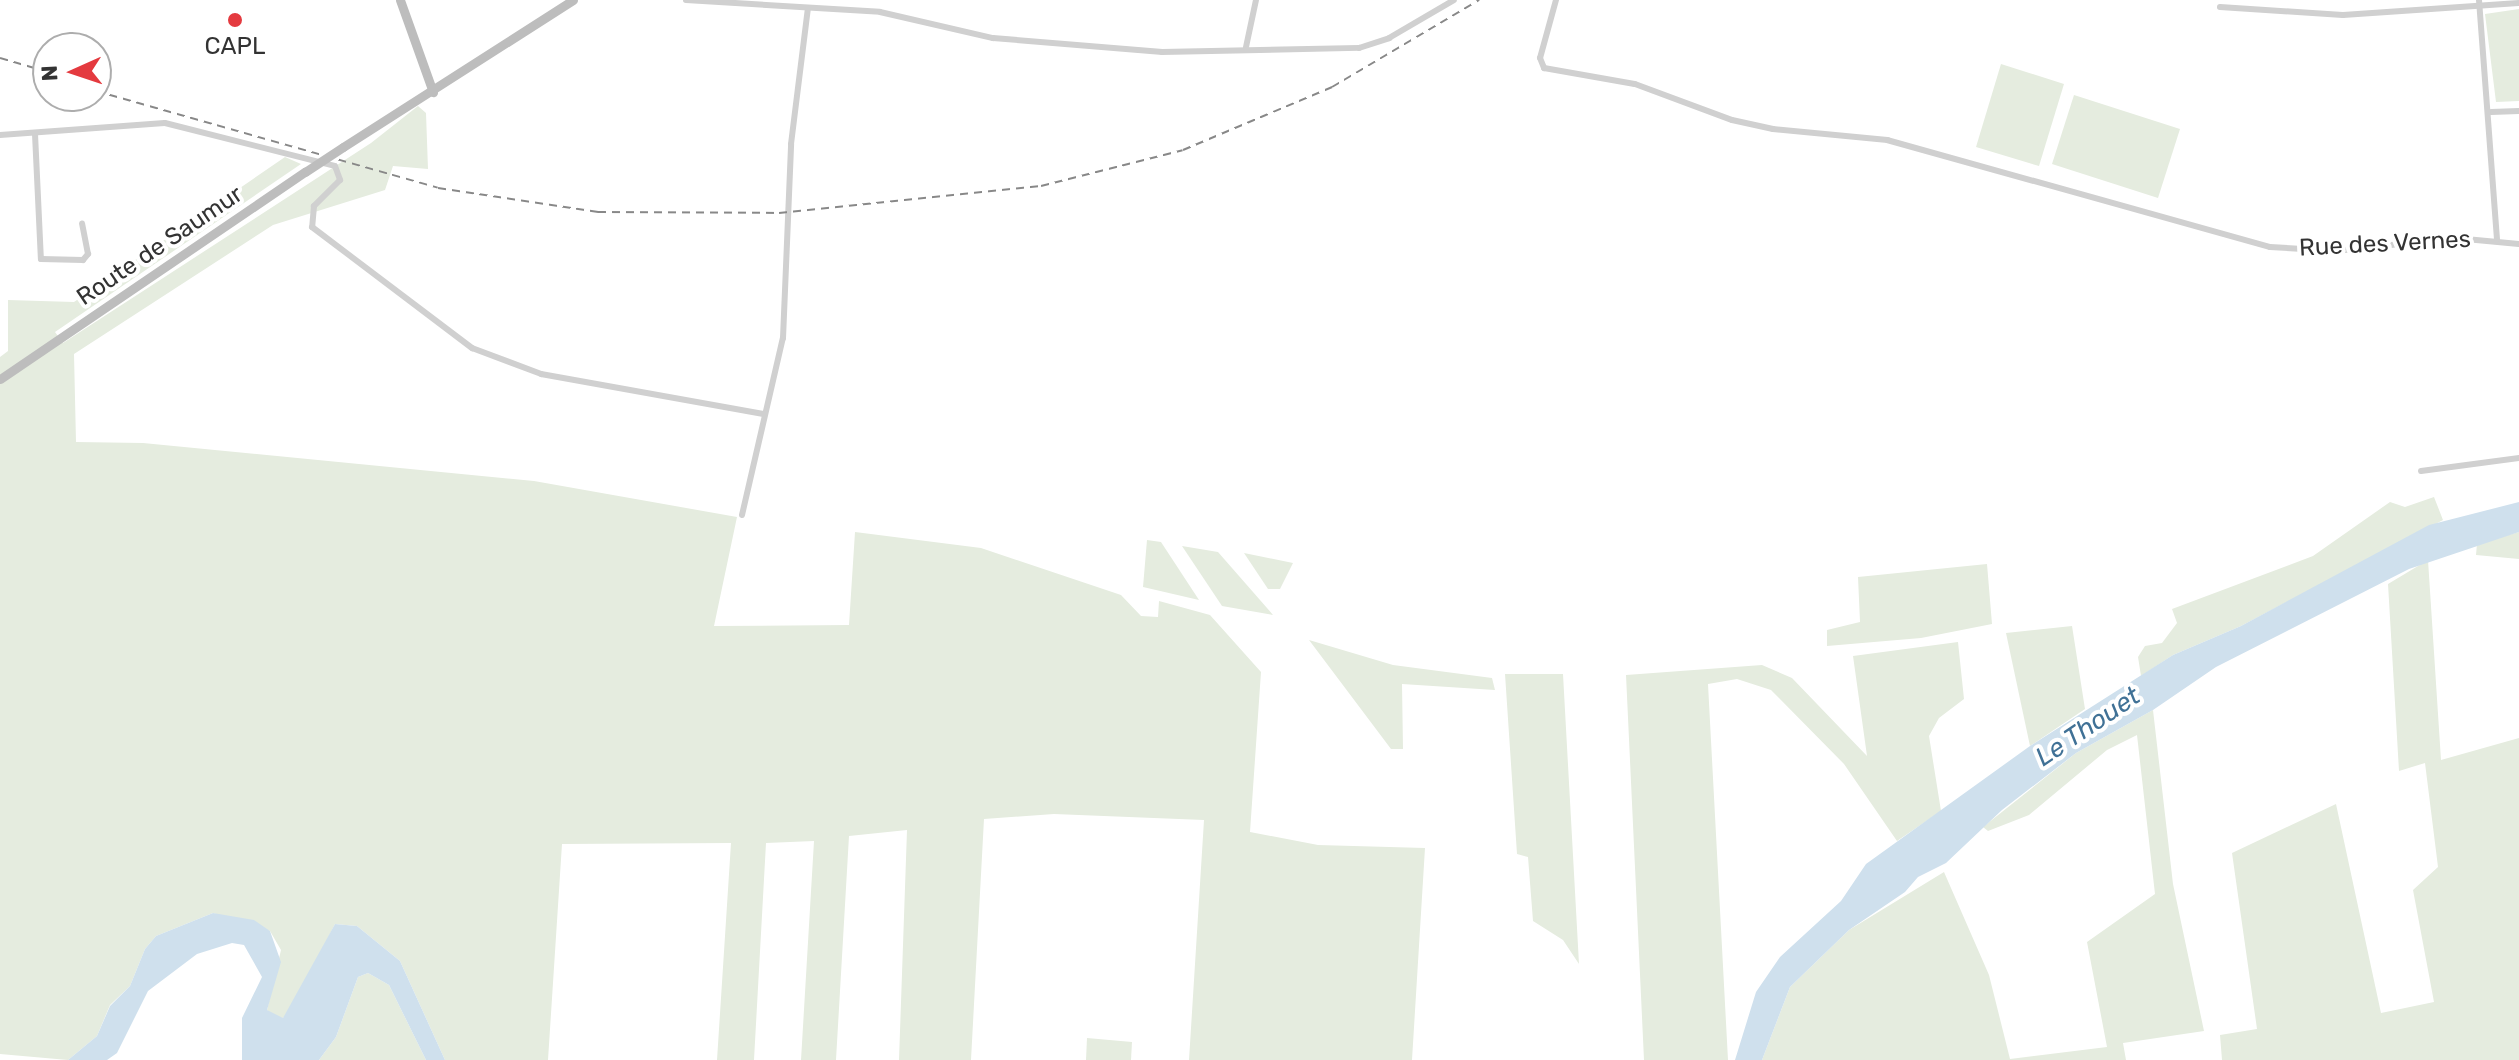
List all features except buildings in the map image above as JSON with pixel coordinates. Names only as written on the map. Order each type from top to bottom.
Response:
[{"type":"main road","points":[[400,0],[432,90]]},
{"type":"main road","name":"Route de Saumur","points":[[432,90],[563,0]]},
{"type":"main road","name":"Route de Saumur","points":[[0,379],[305,172],[573,0]]},
{"type":"street","points":[[686,0],[880,12],[955,32],[1066,48],[1372,45],[1454,0]]},
{"type":"street","points":[[880,12],[881,0]]},
{"type":"street","points":[[1246,47],[1256,0]]},
{"type":"street","name":"Rue des Vernes","points":[[1556,0],[1540,58],[1544,68],[1635,84],[1761,127],[1923,148],[2203,233],[2314,252],[2382,243],[2497,239],[2519,244]]},
{"type":"street","points":[[2220,7],[2343,15],[2519,3]]},
{"type":"street","points":[[2479,4],[2491,112],[2497,239]]},
{"type":"street","points":[[742,515],[784,329],[791,144],[808,8]]},
{"type":"street","points":[[2491,112],[2519,111]]},
{"type":"street","points":[[0,135],[165,123],[335,166],[340,180],[314,206],[312,227],[472,348],[561,378],[763,414]]},
{"type":"street","points":[[35,134],[41,259],[83,260],[88,254],[82,224]]},
{"type":"street","points":[[2421,471],[2519,458]]},
{"type":"shaded area","points":[[2519,9],[2519,101],[2496,102],[2485,14]]},
{"type":"shaded area","points":[[2001,64],[2064,84],[2039,166],[1976,147]]},
{"type":"shaded area","points":[[2074,95],[2180,129],[2158,198],[2052,164]]},
{"type":"shaded area","points":[[418,106],[426,113],[428,169],[393,166],[385,190],[273,225],[74,354],[76,442],[143,443],[534,481],[737,517],[714,626],[849,625],[855,532],[981,548],[1121,595],[1141,616],[1158,617],[1159,601],[1210,615],[1261,672],[1250,832],[1318,845],[1425,848],[1412,1060],[1189,1060],[1204,820],[1054,814],[984,819],[971,1060],[899,1060],[907,830],[849,836],[836,1060],[801,1060],[814,841],[766,843],[754,1060],[717,1060],[731,843],[562,844],[548,1060],[445,1060],[400,961],[357,926],[335,924],[291,1011],[283,1018],[272,1017],[267,1010],[281,950],[270,931],[213,913],[156,936],[145,949],[130,986],[110,1005],[97,1036],[68,1060],[0,1054],[0,357],[8,351],[8,300],[74,302],[285,157],[301,164],[55,332],[63,343],[371,143]]},
{"type":"shaded area","points":[[2434,497],[2443,520],[2241,626],[2173,655],[2141,676],[2138,657],[2145,646],[2162,643],[2177,623],[2172,609],[2313,556],[2390,502],[2405,507]]},
{"type":"shaded area","points":[[2519,532],[2519,559],[2476,555],[2477,544]]},
{"type":"shaded area","points":[[1147,540],[1161,542],[1199,600],[1143,587]]},
{"type":"shaded area","points":[[1182,546],[1218,552],[1273,615],[1222,606]]},
{"type":"shaded area","points":[[1244,553],[1293,563],[1280,589],[1268,589]]},
{"type":"shaded area","points":[[2428,560],[2441,760],[2519,738],[2519,1060],[2222,1060],[2220,1035],[2257,1029],[2232,853],[2336,804],[2381,1013],[2434,1002],[2413,890],[2438,867],[2425,763],[2399,771],[2388,584]]},
{"type":"shaded area","points":[[1987,564],[1992,624],[1921,638],[1827,646],[1827,630],[1860,622],[1858,577]]},
{"type":"shaded area","points":[[2072,626],[2085,709],[2030,746],[2006,633]]},
{"type":"shaded area","points":[[1309,640],[1393,665],[1492,678],[1495,690],[1402,684],[1403,749],[1391,749]]},
{"type":"shaded area","points":[[1958,642],[1964,699],[1939,718],[1929,736],[1941,811],[1897,841],[1844,764],[1771,690],[1737,679],[1708,684],[1728,1060],[1644,1060],[1626,675],[1762,665],[1792,678],[1867,756],[1853,656]]},
{"type":"shaded area","points":[[1505,674],[1563,674],[1579,964],[1563,940],[1533,921],[1528,857],[1517,854]]},
{"type":"shaded area","points":[[2153,710],[2173,884],[2204,1031],[2123,1043],[2126,1060],[1762,1060],[1790,987],[1849,930],[1944,872],[1989,975],[2010,1059],[2107,1047],[2087,942],[2155,894],[2137,735],[2107,750],[2029,815],[1988,831],[1983,827],[2076,753]]},
{"type":"shaded area","points":[[368,973],[389,985],[426,1060],[319,1060],[336,1037],[358,977]]},
{"type":"shaded area","points":[[1087,1038],[1132,1042],[1131,1060],[1086,1060]]},
{"type":"water","name":"Le Thouet","points":[[2519,502],[2519,532],[2409,569],[2216,667],[2153,710],[2076,753],[2002,810],[1946,863],[1918,877],[1905,892],[1849,930],[1790,987],[1762,1060],[1735,1060],[1756,992],[1780,957],[1841,901],[1866,864],[2030,746],[2173,655],[2241,626],[2429,525]]},
{"type":"water","points":[[213,913],[254,920],[270,931],[281,962],[267,1010],[283,1018],[335,924],[357,926],[400,961],[445,1060],[426,1060],[389,985],[368,973],[358,977],[336,1037],[319,1060],[242,1060],[242,1018],[262,977],[244,945],[232,943],[197,954],[148,991],[117,1053],[107,1060],[68,1060],[97,1036],[110,1006],[130,986],[145,949],[156,936]]},
{"type":"railway","points":[[112,96],[438,188],[598,212],[779,213],[1041,186],[1183,150],[1332,87],[1479,0]]},
{"type":"railway","points":[[0,58],[32,67]]},
{"type":"place","name":"CAPL","points":[[235,20]]}]
